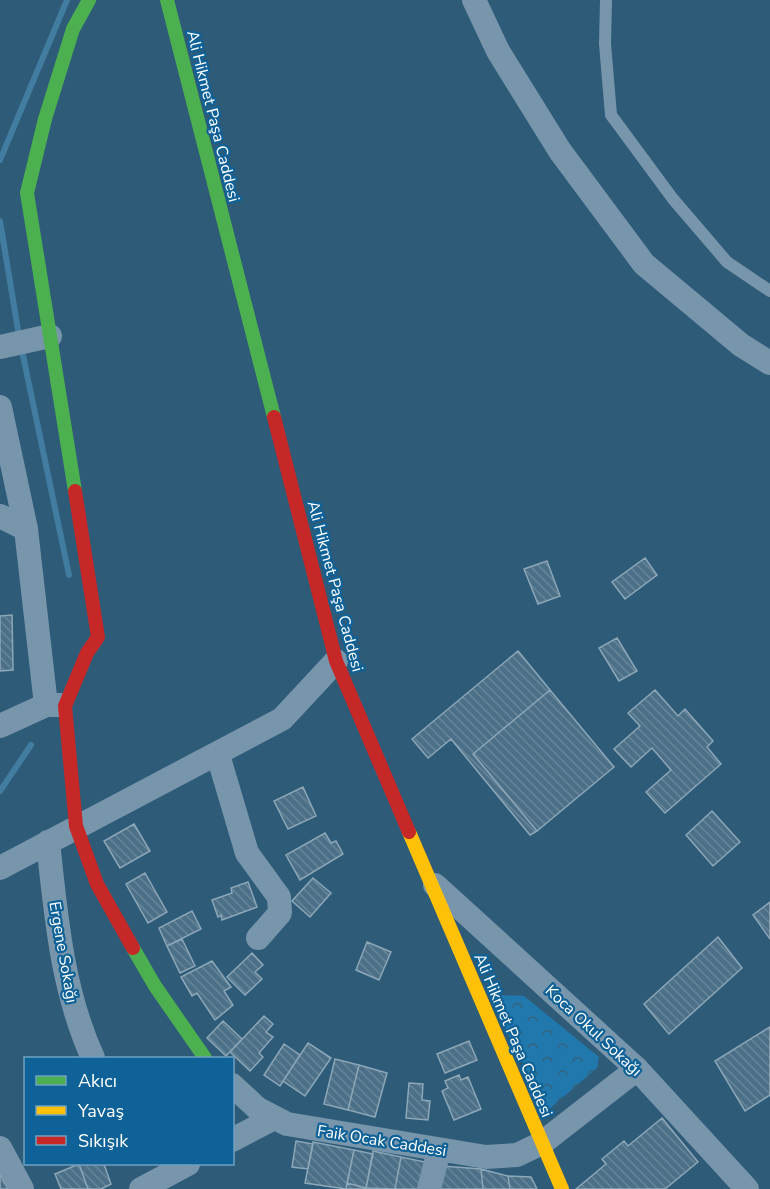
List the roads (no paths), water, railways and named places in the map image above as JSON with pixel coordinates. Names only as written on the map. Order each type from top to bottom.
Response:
[{"type":"street","points":[[0,726],[56,705],[98,637],[27,193],[45,119],[73,29],[90,0]]},
{"type":"street","name":"Ali Hikmet Paşa Caddesi","points":[[167,0],[336,661],[562,1189]]},
{"type":"street","points":[[474,0],[498,51],[560,152],[644,264],[741,345],[770,363]]},
{"type":"street","points":[[0,347],[50,336]]},
{"type":"street","points":[[0,407],[26,529],[76,826],[97,884],[155,987],[204,1057]]},
{"type":"street","points":[[0,516],[26,529]]},
{"type":"street","points":[[0,868],[76,826],[218,755],[282,719],[336,661]]},
{"type":"street","points":[[218,755],[247,853],[279,897],[280,913],[258,938]]},
{"type":"street","name":"Ergene Sokağı","points":[[48,842],[61,954],[79,1027],[92,1057]]},
{"type":"street","name":"Koca Okul Sokağı","points":[[431,881],[637,1069],[747,1189]]},
{"type":"street","name":"Faik Ocak Caddesi","points":[[234,1087],[258,1109],[286,1124],[486,1157],[517,1155],[542,1143],[637,1069]]},
{"type":"street","points":[[234,1139],[274,1118]]},
{"type":"street","points":[[0,1148],[22,1189]]},
{"type":"street","points":[[429,1189],[439,1150]]},
{"type":"street","points":[[155,1180],[186,1165]]},
{"type":"lane","points":[[606,0],[605,44],[612,116],[673,199],[727,262],[770,291]]},
{"type":"waterway","points":[[0,160],[67,0]]},
{"type":"waterway","points":[[0,221],[19,336]]},
{"type":"waterway","points":[[21,346],[69,575]]},
{"type":"waterway","points":[[0,791],[31,745]]}]
